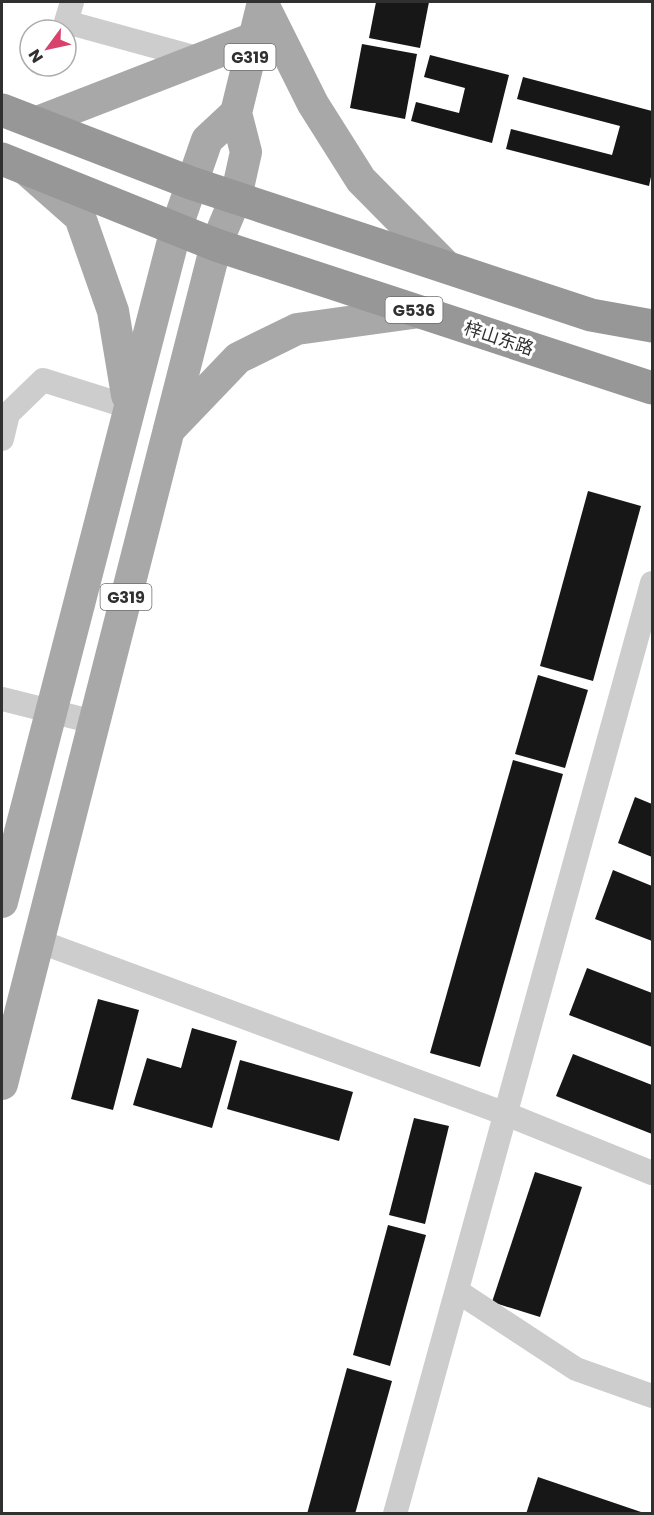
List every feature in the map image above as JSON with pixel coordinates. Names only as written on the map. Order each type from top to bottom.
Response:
[{"type":"highway","points":[[2,110],[191,183],[591,315],[652,326]]},
{"type":"highway","name":"G536","points":[[13,163],[176,229]]},
{"type":"highway","name":"梓山东路","points":[[176,229],[652,388]]},
{"type":"main road","points":[[263,3],[313,104],[361,180],[447,267]]},
{"type":"main road","name":"G319","points":[[2,1084],[216,244],[236,197],[246,152],[236,113],[263,3]]},
{"type":"main road","points":[[35,123],[254,38]]},
{"type":"main road","name":"G319","points":[[2,902],[176,229],[207,140],[236,113]]},
{"type":"main road","points":[[13,163],[80,217],[113,311],[129,407]]},
{"type":"main road","points":[[168,431],[238,358],[297,329],[420,312]]},
{"type":"street","points":[[72,2],[66,22],[201,59]]},
{"type":"street","points":[[2,439],[8,414],[43,380],[129,407]]},
{"type":"street","points":[[396,1513],[652,583]]},
{"type":"street","points":[[2,699],[94,722]]},
{"type":"street","points":[[38,941],[506,1114],[652,1173]]},
{"type":"street","points":[[457,1291],[576,1369],[652,1396]]},
{"type":"building","points":[[376,2],[429,2],[420,48],[369,38]]},
{"type":"building","points":[[362,44],[417,54],[405,119],[350,108]]},
{"type":"building","points":[[430,55],[509,75],[492,143],[411,121],[416,102],[459,113],[465,88],[424,77]]},
{"type":"building","points":[[523,77],[652,111],[652,172],[649,186],[506,149],[511,129],[612,155],[620,126],[517,99]]},
{"type":"building","points":[[588,491],[641,506],[593,681],[540,666]]},
{"type":"building","points":[[538,675],[588,690],[565,768],[515,754]]},
{"type":"building","points":[[513,760],[563,774],[480,1067],[430,1053]]},
{"type":"building","points":[[635,797],[652,804],[652,857],[618,843]]},
{"type":"building","points":[[613,870],[652,886],[652,941],[595,919]]},
{"type":"building","points":[[587,968],[652,993],[652,1047],[569,1015]]},
{"type":"building","points":[[98,999],[139,1010],[113,1110],[71,1099]]},
{"type":"building","points":[[192,1028],[237,1041],[212,1128],[133,1105],[147,1058],[181,1068]]},
{"type":"building","points":[[573,1054],[652,1085],[652,1134],[556,1096]]},
{"type":"building","points":[[240,1060],[353,1092],[339,1141],[227,1109]]},
{"type":"building","points":[[414,1118],[449,1126],[425,1224],[389,1215]]},
{"type":"building","points":[[535,1172],[582,1187],[540,1317],[492,1302]]},
{"type":"building","points":[[388,1225],[426,1235],[390,1366],[353,1355]]},
{"type":"building","points":[[347,1368],[392,1381],[355,1514],[307,1514]]},
{"type":"building","points":[[538,1477],[644,1513],[644,1514],[526,1514]]}]
